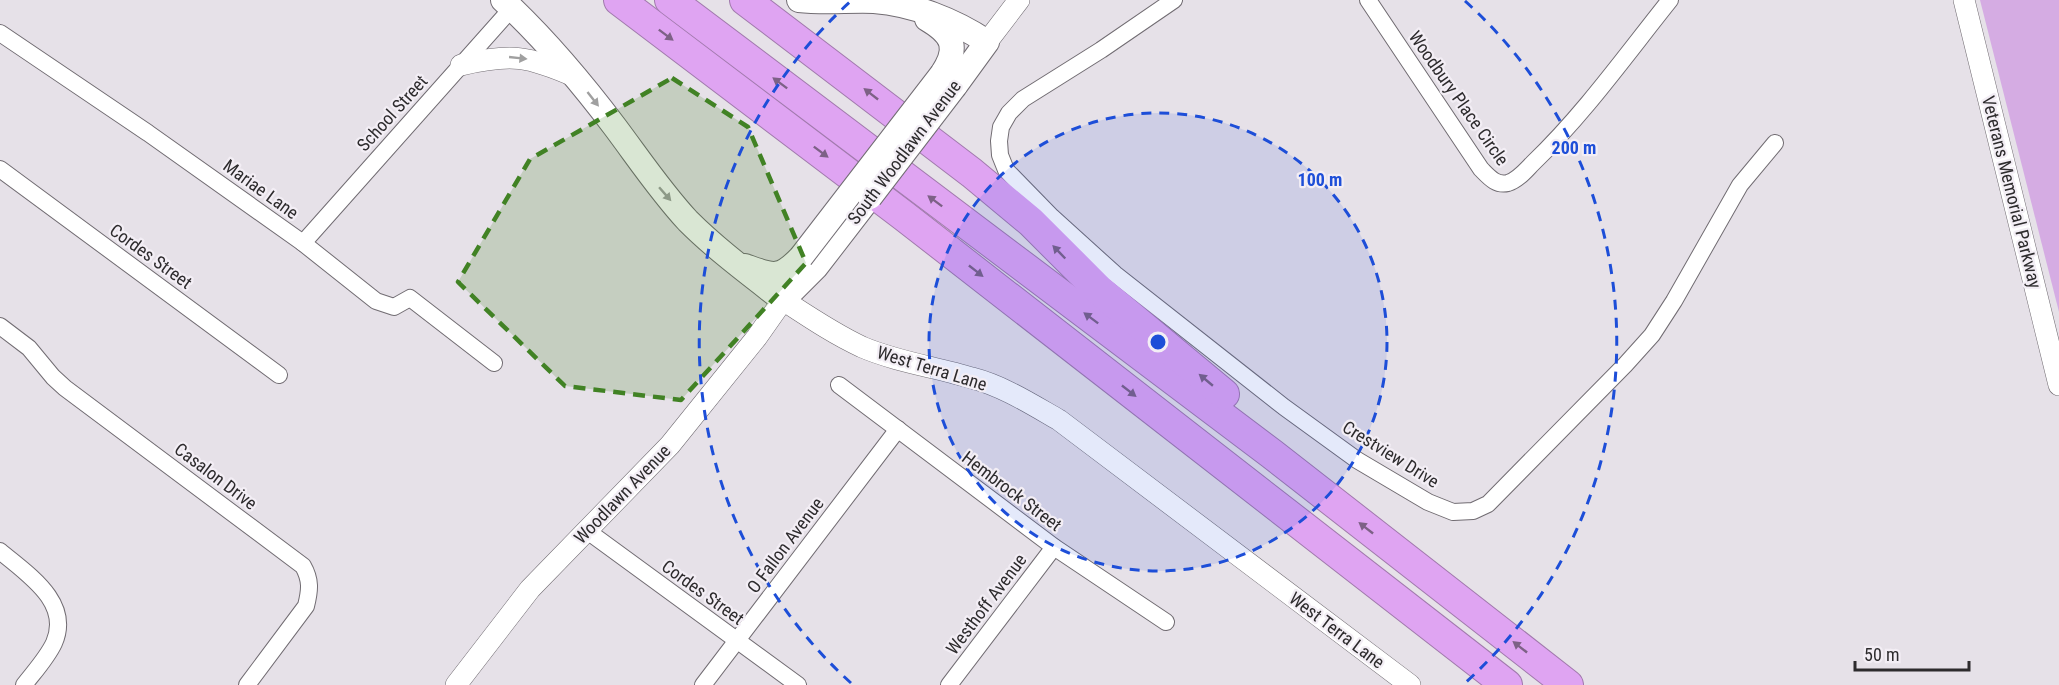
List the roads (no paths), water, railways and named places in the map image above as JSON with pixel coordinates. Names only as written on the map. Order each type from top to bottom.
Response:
[{"type":"highway","points":[[670,0],[1272,454],[1568,685]]},
{"type":"highway","points":[[745,0],[963,166],[1031,222],[1099,290],[1243,410],[1272,454]]},
{"type":"highway","points":[[621,4],[904,216],[1507,685]]},
{"type":"main road","points":[[799,0],[872,1],[901,4],[932,14],[987,42]]},
{"type":"main road","name":"West Terra Lane","points":[[508,4],[547,43],[576,77],[659,187],[689,222],[783,300]]},
{"type":"main road","points":[[901,4],[936,25],[947,35],[953,48],[948,80]]},
{"type":"main road","name":"South Woodlawn Avenue","points":[[783,300],[809,262],[948,80],[987,42]]},
{"type":"main road","points":[[737,263],[774,274],[809,262]]},
{"type":"street","name":"South Woodlawn Avenue","points":[[987,42],[1019,0]]},
{"type":"street","name":"Crestview Drive","points":[[1174,0],[1023,99],[1009,113],[1001,127],[999,141],[1000,155],[1006,170],[1052,217],[1123,281],[1284,407],[1357,460],[1428,502],[1454,512],[1473,512],[1488,504],[1652,335],[1740,185],[1775,143]]},
{"type":"street","name":"Woodbury Place Circle","points":[[1368,0],[1481,169],[1492,180],[1500,184],[1510,183],[1518,178],[1558,140],[1670,0]]},
{"type":"street","name":"Veterans Memorial Parkway","points":[[1964,0],[2059,385]]},
{"type":"street","name":"School Street","points":[[303,243],[461,65],[508,4]]},
{"type":"street","name":"Mariae Lane","points":[[0,33],[148,132],[303,243],[376,302],[394,307],[410,298],[494,363]]},
{"type":"street","points":[[461,65],[500,57],[523,58],[548,65],[576,77]]},
{"type":"street","name":"Cordes Street","points":[[0,169],[279,375]]},
{"type":"street","name":"Woodlawn Avenue","points":[[456,685],[530,589],[670,445],[757,337],[783,300]]},
{"type":"street","name":"West Terra Lane","points":[[783,300],[821,325],[863,347],[906,362],[974,378],[1014,394],[1059,420],[1410,685]]},
{"type":"street","name":"Casalon Drive","points":[[0,326],[29,348],[65,388],[303,566],[309,577],[310,591],[306,606],[247,685]]},
{"type":"street","name":"Hembrock Street","points":[[839,385],[1054,547],[1166,622]]},
{"type":"street","name":"O Fallon Avenue","points":[[704,685],[898,429]]},
{"type":"street","name":"Cordes Street","points":[[586,530],[798,685]]},
{"type":"street","name":"Westhoff Avenue","points":[[948,685],[1054,547]]},
{"type":"street","points":[[0,551],[51,598],[58,617],[55,642],[24,685]]}]
